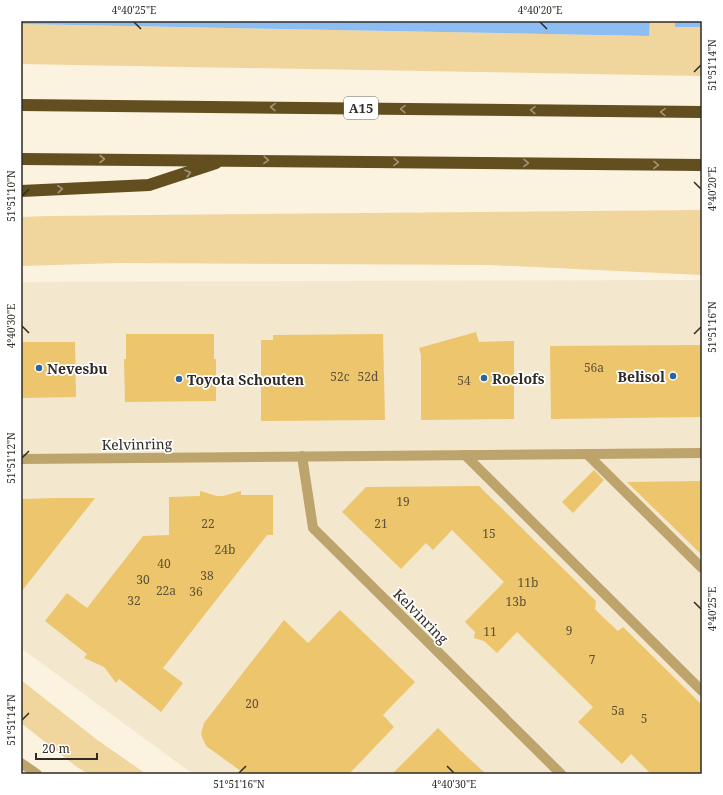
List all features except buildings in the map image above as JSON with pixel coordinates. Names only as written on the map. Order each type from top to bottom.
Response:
[{"type":"highway","name":"A15","points":[[21,105],[702,112]]},
{"type":"highway","points":[[21,159],[702,165]]},
{"type":"highway","points":[[21,191],[149,185],[227,160]]},
{"type":"street","name":"Kelvinring","points":[[21,459],[702,453]]},
{"type":"street","points":[[587,454],[702,568]]},
{"type":"street","points":[[465,455],[702,691]]},
{"type":"street","name":"Kelvinring","points":[[302,456],[313,528],[561,774]]},
{"type":"street","points":[[21,763],[37,774]]},
{"type":"shaded area","points":[[650,21],[675,21],[675,27],[702,27],[702,76],[21,64],[21,24],[649,36]]},
{"type":"shaded area","points":[[702,210],[702,275],[490,265],[119,263],[21,266],[21,217]]},
{"type":"shaded area","points":[[702,280],[702,774],[193,774],[21,648],[21,282]]},
{"type":"shaded area","points":[[21,680],[96,739],[146,774],[88,774],[77,767],[21,723]]},
{"type":"water","points":[[21,21],[650,21],[649,36],[21,24]]},
{"type":"water","points":[[675,21],[702,21],[702,27],[675,27]]},
{"type":"place","name":"Nevesbu","points":[[39,368]]},
{"type":"place","name":"Belisol","points":[[673,376]]},
{"type":"place","name":"Roelofs","points":[[484,378]]},
{"type":"place","name":"Toyota Schouten","points":[[179,379]]}]
